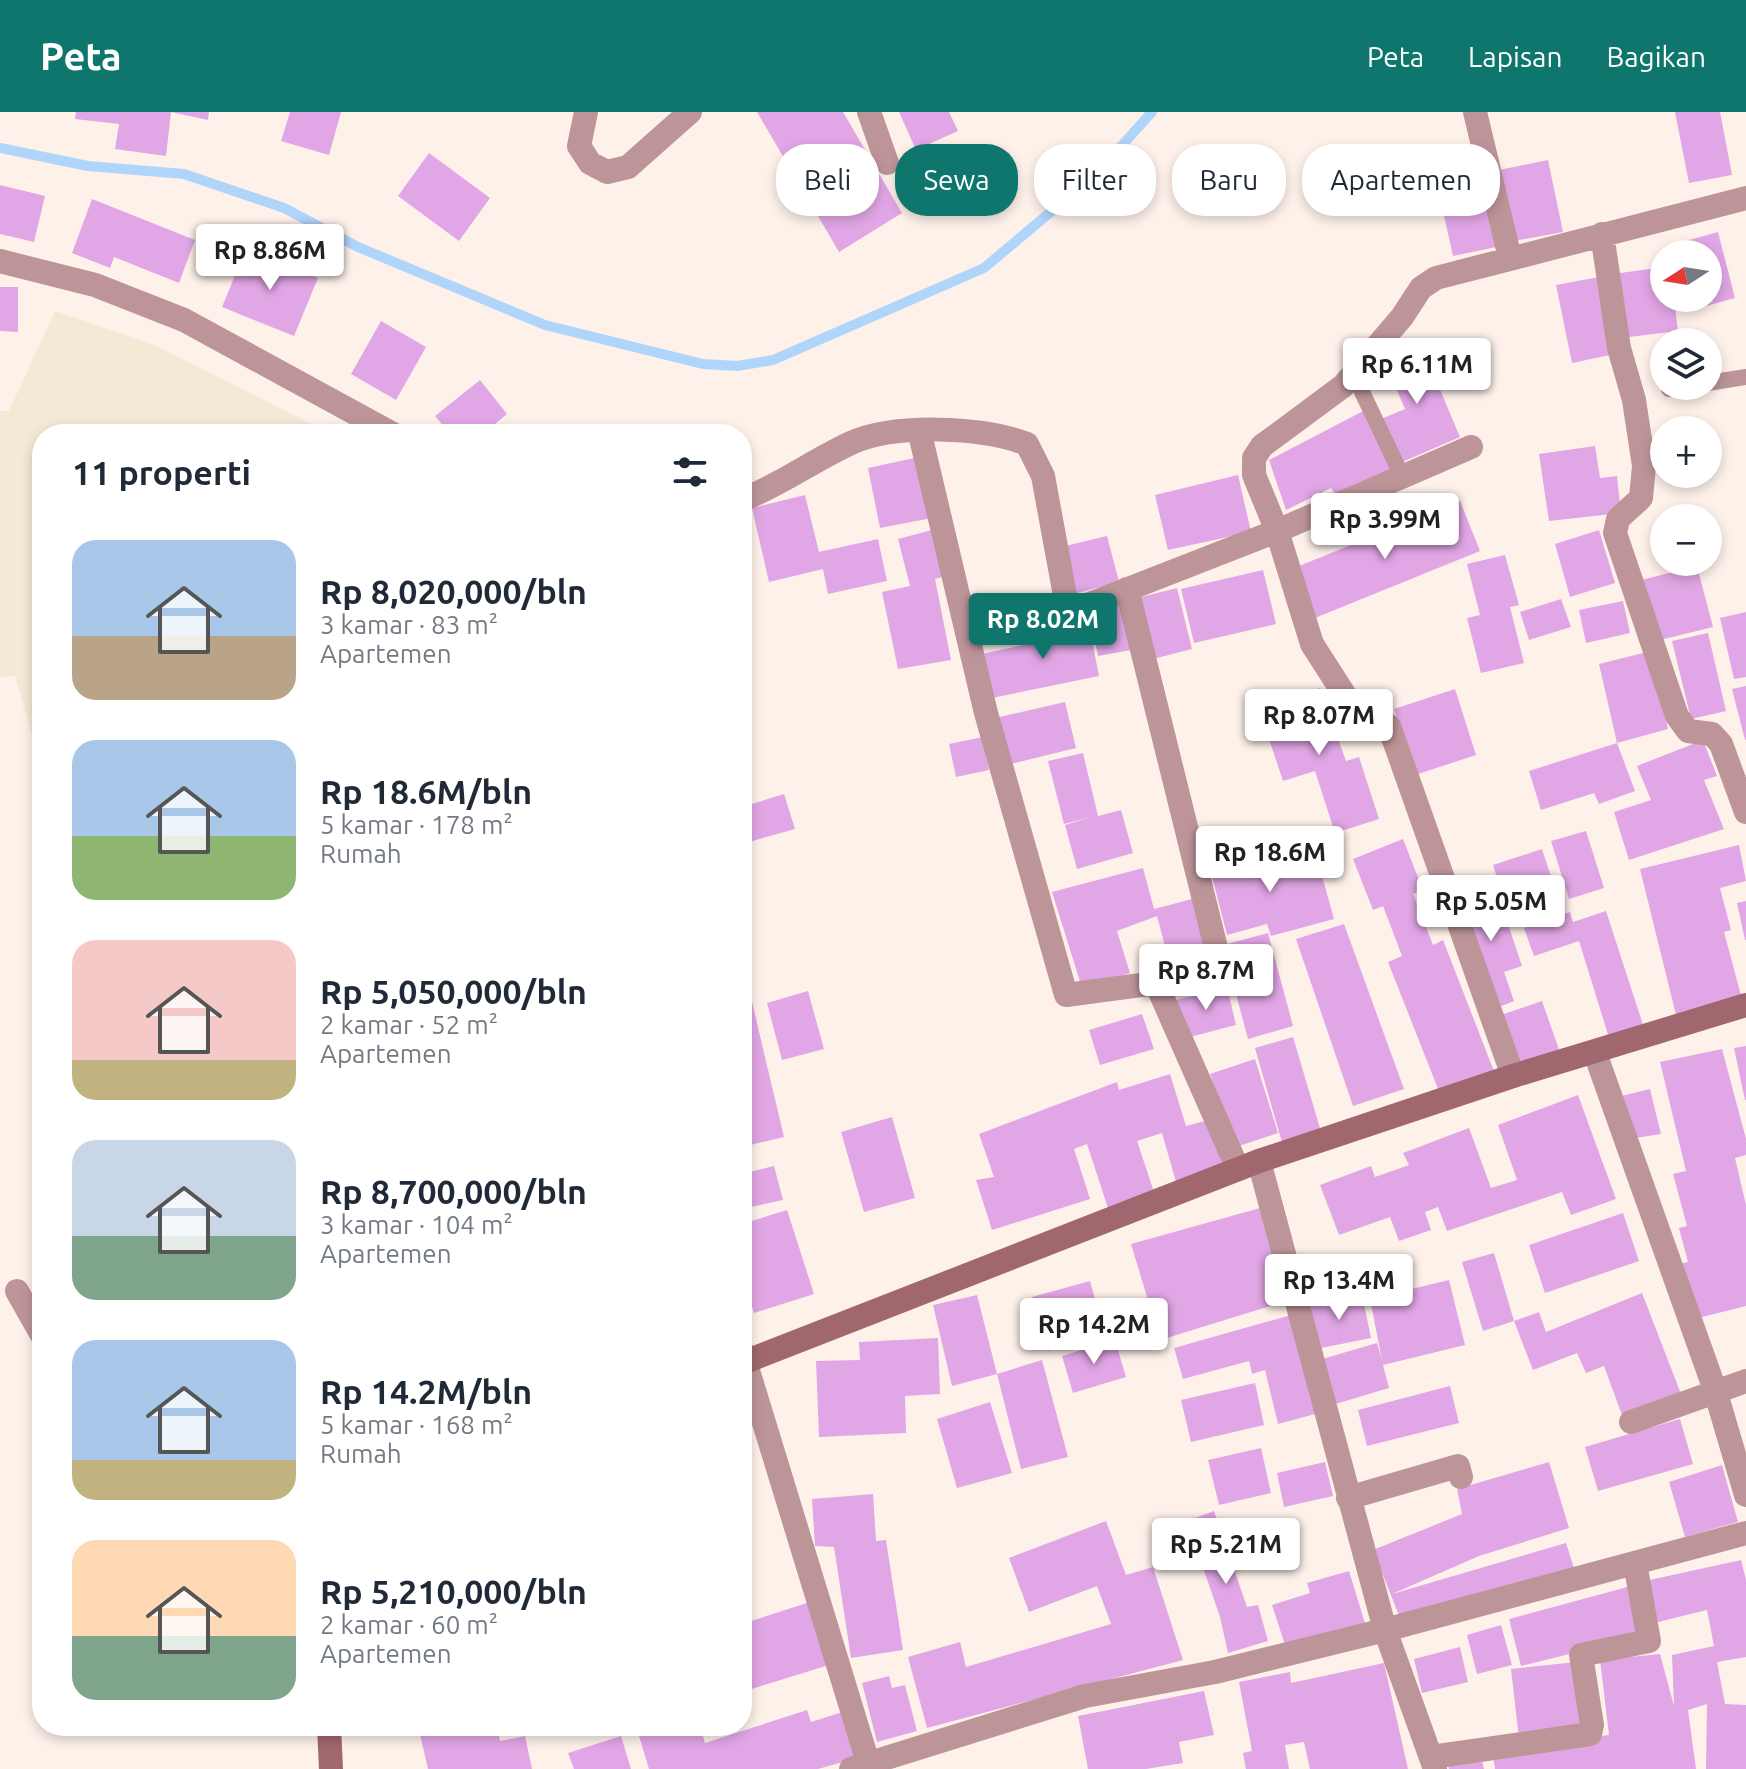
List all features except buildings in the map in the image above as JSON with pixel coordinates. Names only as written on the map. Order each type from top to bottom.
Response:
[{"type":"street","points":[[586,112],[579,146],[590,163],[607,172],[628,167],[690,112]]},
{"type":"street","points":[[869,112],[887,163]]},
{"type":"street","points":[[1475,112],[1510,258]]},
{"type":"street","points":[[1513,1076],[1389,726],[1381,721],[1362,722],[1312,644],[1277,531],[1254,475],[1254,458],[1262,446],[1298,423],[1343,386],[1402,317],[1421,288],[1436,278],[1746,198]]},
{"type":"street","points":[[1602,234],[1619,348],[1634,400],[1644,466],[1641,498],[1618,519],[1615,533],[1677,716],[1688,731],[1712,734],[1721,744],[1746,812]]},
{"type":"street","points":[[0,261],[95,285],[184,320],[375,424]]},
{"type":"street","points":[[752,495],[853,442],[919,430],[1013,438],[1027,444],[1043,476],[1070,608],[1077,609],[1277,531],[1471,447]]},
{"type":"street","points":[[919,430],[986,713],[1066,995],[1156,983],[1218,956],[1127,589]]},
{"type":"street","points":[[1156,983],[1248,1165],[1385,1630],[1433,1763],[1590,1734],[1592,1725],[1581,1655],[1649,1641],[1635,1563]]},
{"type":"street","points":[[752,1355],[1248,1165],[1513,1076],[1746,1005]]},
{"type":"street","points":[[1595,1053],[1715,1390],[1746,1495]]},
{"type":"street","points":[[17,1291],[32,1317]]},
{"type":"street","points":[[1631,1422],[1746,1381]]},
{"type":"street","points":[[752,1388],[864,1767],[1085,1696],[1215,1672],[1385,1630],[1746,1533]]},
{"type":"street","points":[[1348,1498],[1458,1466],[1461,1477]]},
{"type":"street","points":[[329,1736],[331,1769]]},
{"type":"lane","points":[[1353,373],[1402,476]]},
{"type":"lane","points":[[1722,381],[1746,377]]},
{"type":"shaded area","points":[[55,311],[155,345],[311,424],[32,424],[32,735],[15,675],[0,678],[0,411],[9,411]]},
{"type":"waterway","points":[[0,148],[88,166],[184,174],[284,208],[358,247],[545,325],[703,364],[737,366],[773,360],[984,268],[1097,173],[1152,112]]}]
